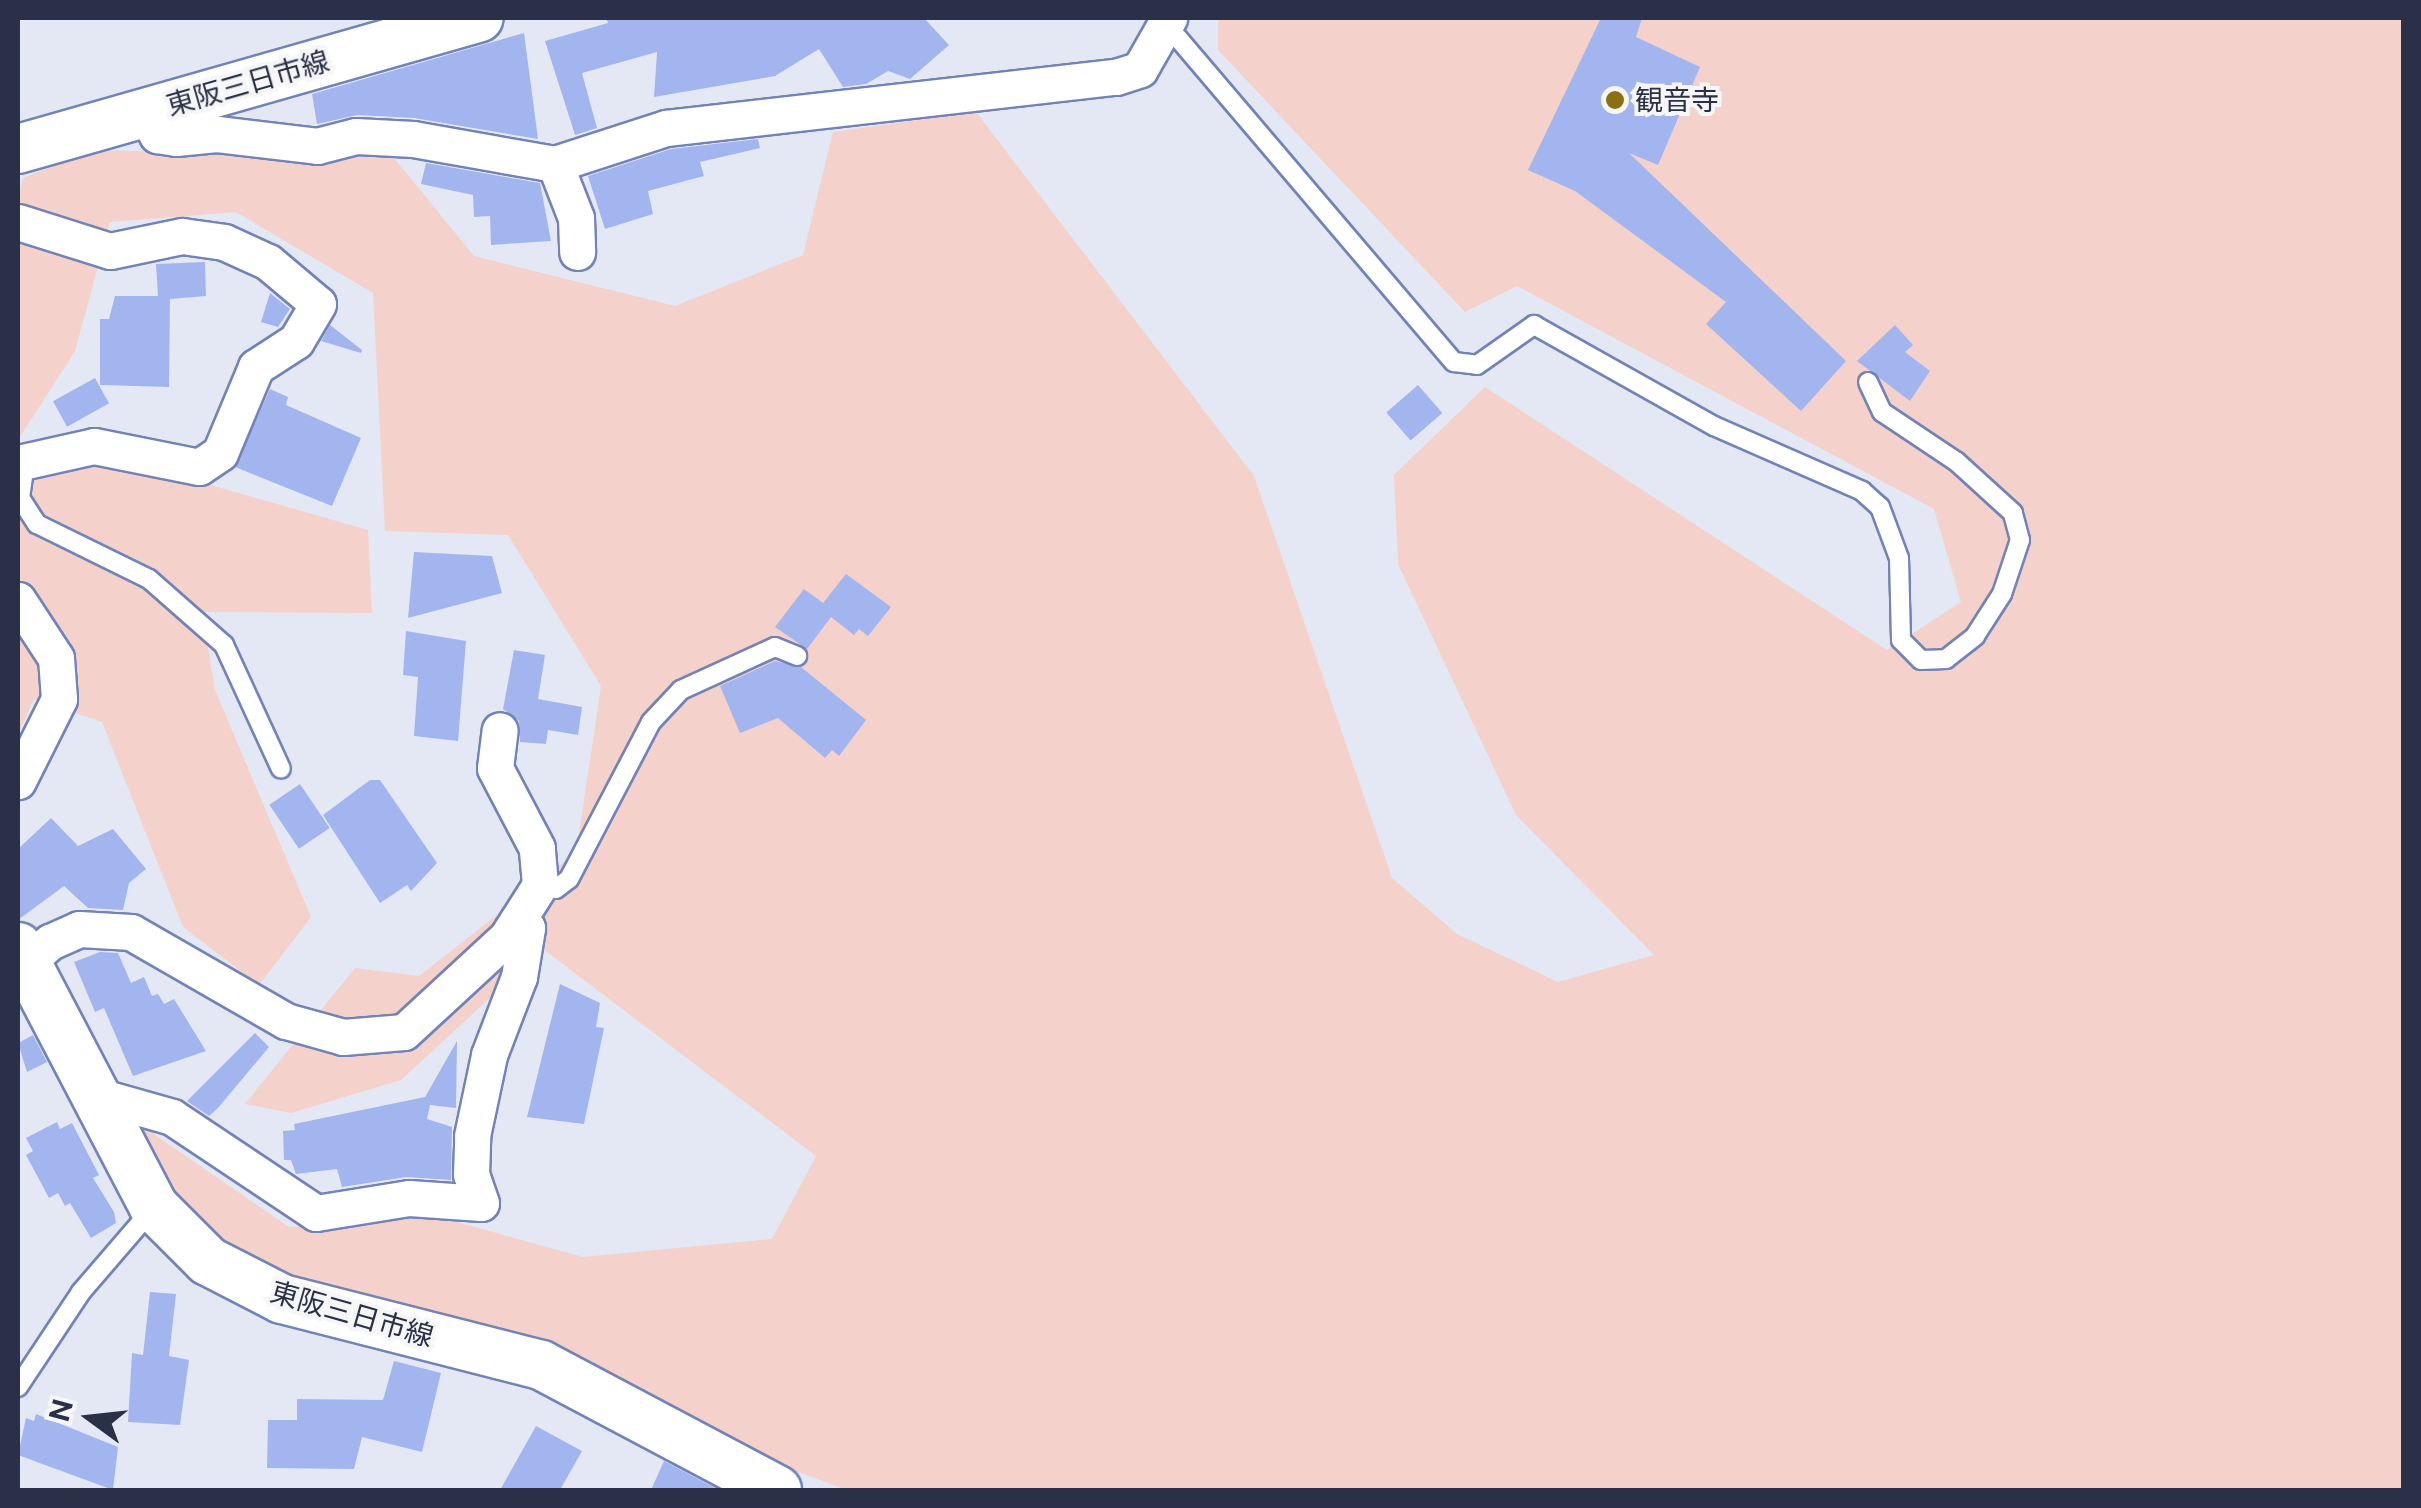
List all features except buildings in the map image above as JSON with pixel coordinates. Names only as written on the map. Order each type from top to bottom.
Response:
[{"type":"main road","name":"東阪三日市線","points":[[18,150],[480,18]]},
{"type":"main road","name":"東阪三日市線","points":[[21,960],[154,1206],[208,1262],[282,1298],[541,1366],[778,1490]]},
{"type":"street","points":[[144,113],[157,135],[176,138],[217,134],[316,146],[356,136],[414,139],[554,164],[666,128],[1116,77],[1140,68],[1165,20]]},
{"type":"street","points":[[554,164],[576,218],[577,252]]},
{"type":"street","points":[[18,222],[110,251],[182,236],[224,242],[268,262],[318,304],[296,341],[256,367],[220,453],[199,467],[94,446],[22,460]]},
{"type":"street","points":[[18,600],[56,658],[60,699],[18,781]]},
{"type":"street","points":[[21,960],[79,929],[131,932],[286,1021],[372,1038],[404,1032],[517,921],[540,885],[538,848],[495,768],[500,730]]},
{"type":"street","points":[[95,1095],[119,1097],[172,1117],[316,1212],[350,1212],[409,1198],[481,1203],[471,1174],[472,1136],[488,1055],[519,977],[527,928],[517,921]]},
{"type":"lane","points":[[1165,20],[1454,362],[1477,364],[1534,325],[1714,426],[1862,490],[1880,507],[1899,558],[1901,640],[1921,660],[1946,659],[1975,636],[2002,594],[2020,540],[2014,513],[1991,488],[1882,412],[1868,382]]},
{"type":"lane","points":[[22,460],[20,498],[37,524],[148,578],[224,645],[281,768]]},
{"type":"lane","points":[[540,885],[556,889],[570,878],[651,722],[681,690],[775,647],[796,656]]},
{"type":"lane","points":[[18,1387],[82,1292],[154,1206]]},
{"type":"shaded area","points":[[1218,18],[2403,18],[2403,1490],[847,1490],[244,1265],[173,1198],[142,1126],[289,1227],[439,1217],[583,1257],[772,1239],[816,1156],[543,949],[401,1080],[291,1113],[245,1104],[355,968],[419,976],[576,853],[601,686],[508,535],[385,531],[373,293],[236,212],[110,222],[75,351],[18,440],[18,198],[23,178],[94,150],[394,158],[474,256],[675,306],[803,255],[833,132],[976,112],[1254,476],[1392,878],[1457,934],[1558,982],[1654,955],[1516,815],[1398,564],[1394,475],[1485,387],[1887,650],[1961,602],[1934,509],[1517,286],[1465,312],[1218,50]]},
{"type":"shaded area","points":[[18,443],[172,474],[368,530],[372,613],[202,612],[215,690],[311,917],[259,985],[183,927],[102,722],[34,699],[18,734]]},
{"type":"place","name":"観音寺","points":[[1615,100]]}]
